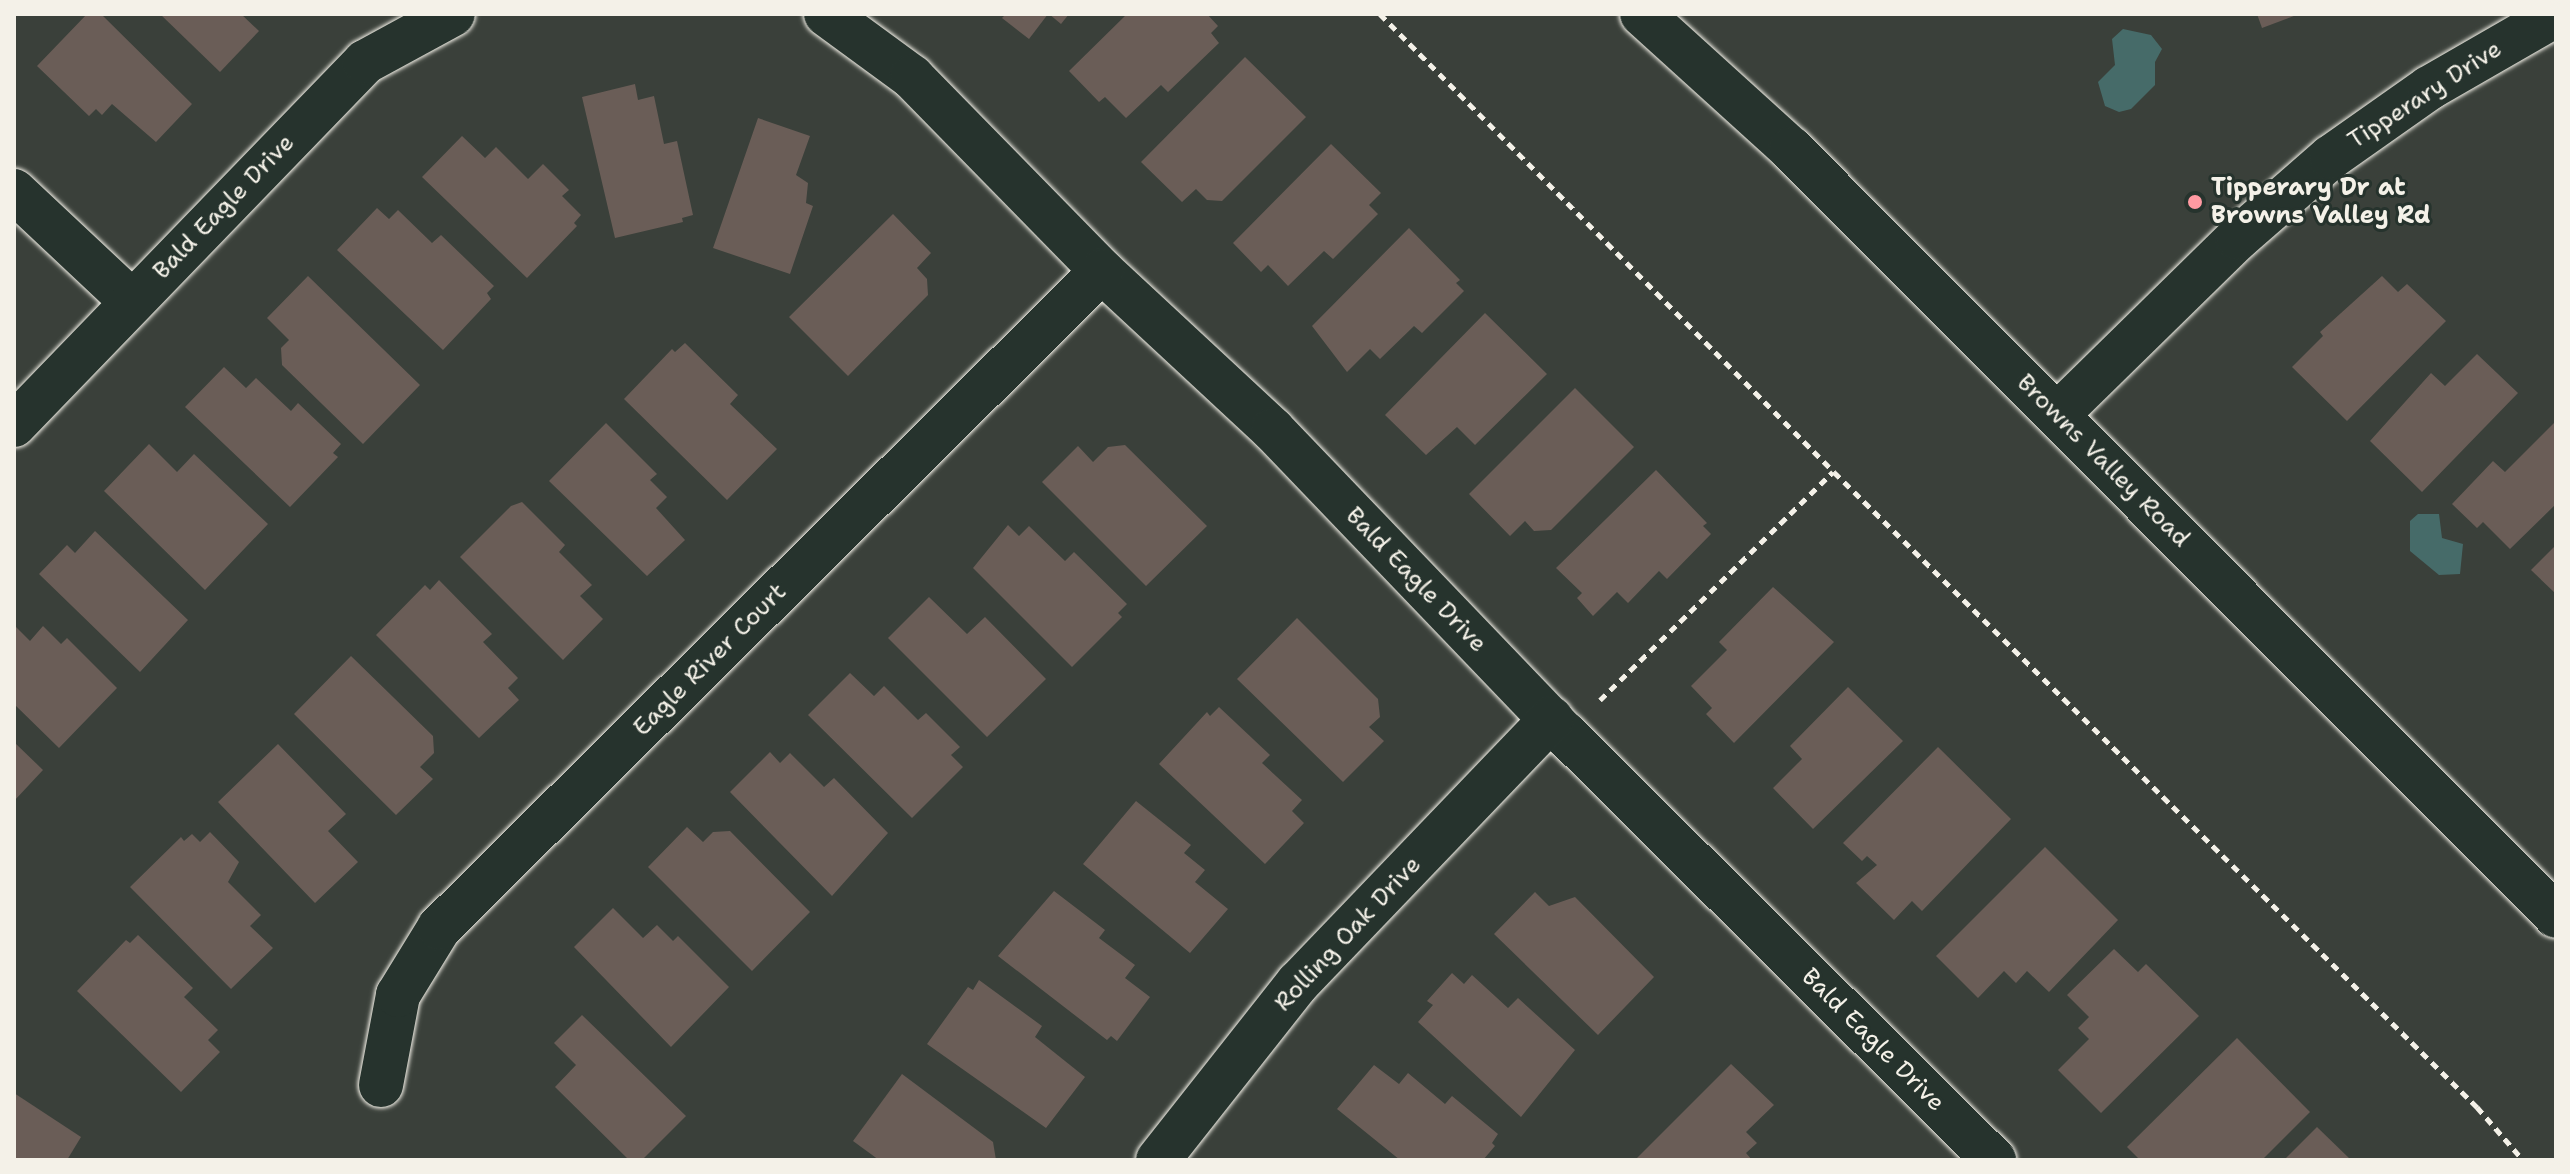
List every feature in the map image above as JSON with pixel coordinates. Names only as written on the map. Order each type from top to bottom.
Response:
[{"type":"street","name":"Bald Eagle Drive","points":[[14,425],[365,62],[453,14]]},
{"type":"street","name":"Bald Eagle Drive","points":[[826,14],[912,77],[1102,271],[1273,430],[1558,727],[1994,1160]]},
{"type":"street","name":"Browns Valley Road","points":[[1642,14],[1791,149],[2556,916]]},
{"type":"street","name":"Tipperary Drive","points":[[2057,415],[2238,238],[2331,157],[2429,88],[2548,16]]},
{"type":"street","points":[[14,191],[132,302]]},
{"type":"street","name":"Eagle River Court","points":[[381,1085],[398,995],[439,928],[1102,271]]},
{"type":"street","name":"Rolling Oak Drive","points":[[1158,1160],[1298,983],[1558,727]]},
{"type":"path","points":[[1380,14],[1834,472],[2477,1107],[2523,1160]]},
{"type":"path","points":[[1558,727],[1834,472]]},
{"type":"water","points":[[2123,29],[2151,35],[2162,49],[2155,62],[2155,85],[2131,109],[2119,112],[2105,106],[2098,82],[2115,65],[2112,39]]},
{"type":"water","points":[[2418,514],[2439,514],[2442,538],[2463,544],[2460,574],[2439,575],[2410,551],[2410,521]]},
{"type":"building","points":[[87,14],[101,14],[192,104],[156,142],[112,104],[102,115],[96,109],[89,116],[37,66]]},
{"type":"building","points":[[160,14],[241,14],[259,31],[220,72]]},
{"type":"building","points":[[1006,14],[1048,14],[1029,39],[1002,18]]},
{"type":"building","points":[[1049,14],[1069,14],[1061,24]]},
{"type":"building","points":[[1127,14],[1207,14],[1218,26],[1211,33],[1219,43],[1168,92],[1161,85],[1126,118],[1105,97],[1099,102],[1069,71]]},
{"type":"building","points":[[2257,14],[2299,14],[2262,28]]},
{"type":"building","points":[[1245,57],[1306,117],[1222,201],[1207,200],[1196,189],[1182,202],[1141,162]]},
{"type":"building","points":[[635,84],[638,100],[654,96],[664,144],[677,141],[693,215],[682,218],[683,222],[615,238],[582,97]]},
{"type":"building","points":[[758,118],[810,136],[796,175],[808,183],[806,203],[813,206],[790,274],[713,248]]},
{"type":"building","points":[[462,136],[485,158],[496,147],[528,179],[543,164],[569,190],[562,196],[581,215],[574,223],[577,226],[527,278],[422,177]]},
{"type":"building","points":[[1331,144],[1381,193],[1369,205],[1378,214],[1333,259],[1324,251],[1288,286],[1268,265],[1261,272],[1233,243]]},
{"type":"building","points":[[377,208],[389,219],[398,210],[432,243],[441,235],[494,286],[487,293],[491,299],[443,350],[337,250]]},
{"type":"building","points":[[893,214],[931,253],[917,268],[927,279],[928,295],[848,376],[789,317]]},
{"type":"building","points":[[1409,228],[1460,280],[1456,283],[1464,291],[1422,333],[1414,326],[1380,359],[1370,349],[1347,372],[1312,326]]},
{"type":"building","points":[[308,276],[420,385],[363,444],[282,365],[281,348],[289,340],[267,318]]},
{"type":"building","points":[[2382,276],[2398,292],[2407,284],[2446,321],[2347,421],[2292,367],[2323,336],[2320,332]]},
{"type":"building","points":[[1485,313],[1547,374],[1475,445],[1457,427],[1426,455],[1385,415]]},
{"type":"building","points":[[685,343],[738,395],[730,404],[777,449],[727,500],[624,399],[672,349],[675,352]]},
{"type":"building","points":[[2477,354],[2518,393],[2422,492],[2370,441],[2431,373],[2445,386]]},
{"type":"building","points":[[224,367],[246,388],[256,378],[291,411],[298,403],[341,444],[333,453],[338,457],[290,507],[185,407]]},
{"type":"building","points":[[1575,388],[1634,447],[1551,530],[1534,531],[1525,521],[1510,536],[1469,494]]},
{"type":"building","points":[[2556,421],[2556,504],[2510,549],[2483,522],[2477,528],[2452,504],[2493,461],[2505,472]]},
{"type":"building","points":[[606,423],[657,474],[650,480],[667,497],[656,508],[685,540],[647,576],[549,481]]},
{"type":"building","points":[[149,444],[177,472],[194,454],[268,524],[205,590],[104,491]]},
{"type":"building","points":[[1125,445],[1207,526],[1146,586],[1042,482],[1078,446],[1093,462],[1108,447]]},
{"type":"building","points":[[1656,470],[1707,523],[1703,526],[1711,534],[1667,579],[1659,571],[1628,603],[1617,592],[1593,616],[1577,598],[1582,593],[1556,568]]},
{"type":"building","points":[[522,502],[565,545],[559,552],[592,585],[580,596],[603,619],[563,660],[460,557],[511,506]]},
{"type":"building","points":[[1008,525],[1019,536],[1029,526],[1065,561],[1074,552],[1127,604],[1118,613],[1122,617],[1072,667],[973,568]]},
{"type":"building","points":[[95,531],[188,620],[140,672],[39,574],[67,545],[75,553]]},
{"type":"building","points":[[2556,545],[2556,594],[2531,570]]},
{"type":"building","points":[[439,580],[492,634],[483,642],[518,678],[508,688],[519,700],[479,738],[376,635],[425,585],[430,590]]},
{"type":"building","points":[[1773,587],[1834,642],[1734,743],[1706,714],[1712,708],[1691,686],[1727,650],[1719,642]]},
{"type":"building","points":[[929,597],[967,634],[985,617],[1046,679],[987,737],[888,638]]},
{"type":"building","points":[[1297,618],[1378,699],[1380,717],[1369,727],[1384,741],[1343,782],[1237,679]]},
{"type":"building","points":[[14,625],[30,641],[43,626],[61,644],[67,638],[117,688],[59,748],[14,704]]},
{"type":"building","points":[[351,656],[433,736],[434,753],[420,767],[433,779],[396,815],[294,714]]},
{"type":"building","points":[[850,673],[874,696],[884,686],[918,720],[926,713],[960,747],[951,755],[963,767],[912,818],[808,715]]},
{"type":"building","points":[[1848,687],[1903,741],[1813,829],[1773,788],[1802,759],[1790,746]]},
{"type":"building","points":[[1219,707],[1270,755],[1262,763],[1302,800],[1292,811],[1304,823],[1265,864],[1159,764],[1207,712],[1210,716]]},
{"type":"building","points":[[14,742],[43,770],[14,801]]},
{"type":"building","points":[[278,744],[346,814],[328,831],[358,862],[315,903],[218,802]]},
{"type":"building","points":[[1938,747],[2011,819],[1922,911],[1912,901],[1894,920],[1856,883],[1877,865],[1867,856],[1862,861],[1843,843]]},
{"type":"building","points":[[770,752],[780,763],[790,753],[824,787],[834,778],[888,833],[832,896],[730,792]]},
{"type":"building","points":[[1136,801],[1191,845],[1184,853],[1205,870],[1195,882],[1228,909],[1190,953],[1083,864]]},
{"type":"building","points":[[687,827],[703,842],[713,832],[730,831],[810,912],[752,971],[648,867]]},
{"type":"building","points":[[210,832],[239,862],[228,882],[261,915],[250,926],[273,948],[231,989],[130,887],[181,837],[184,841],[192,834],[200,842]]},
{"type":"building","points":[[2045,847],[2118,920],[2049,992],[2027,971],[2016,983],[2004,971],[1978,998],[1936,956]]},
{"type":"building","points":[[1054,891],[1105,930],[1099,938],[1135,965],[1125,978],[1150,997],[1117,1041],[1111,1036],[1107,1040],[998,956]]},
{"type":"building","points":[[1535,892],[1549,906],[1575,897],[1654,977],[1598,1035],[1494,934]]},
{"type":"building","points":[[613,908],[643,938],[657,925],[673,941],[678,936],[729,987],[671,1047],[574,947]]},
{"type":"building","points":[[138,935],[193,988],[184,997],[218,1030],[208,1040],[220,1052],[181,1092],[77,991],[126,940],[130,943]]},
{"type":"building","points":[[2114,949],[2138,972],[2146,964],[2199,1016],[2101,1113],[2058,1070],[2089,1039],[2078,1028],[2089,1017],[2067,995]]},
{"type":"building","points":[[1452,973],[1464,984],[1472,975],[1508,1008],[1518,998],[1575,1050],[1521,1117],[1418,1022],[1433,1005],[1427,1001]]},
{"type":"building","points":[[979,980],[1042,1026],[1035,1037],[1085,1077],[1046,1128],[927,1044],[968,987],[973,990]]},
{"type":"building","points":[[582,1015],[686,1116],[642,1160],[629,1160],[555,1087],[576,1065],[554,1043]]},
{"type":"building","points":[[2237,1038],[2310,1112],[2262,1160],[2140,1160],[2127,1147]]},
{"type":"building","points":[[1731,1064],[1774,1105],[1746,1132],[1757,1143],[1746,1153],[1752,1160],[1635,1160]]},
{"type":"building","points":[[1374,1065],[1399,1084],[1408,1073],[1445,1104],[1452,1096],[1498,1134],[1492,1143],[1495,1146],[1483,1160],[1400,1160],[1337,1109]]},
{"type":"building","points":[[902,1074],[993,1142],[996,1160],[879,1160],[853,1141]]},
{"type":"building","points":[[14,1093],[81,1137],[67,1160],[14,1160]]},
{"type":"building","points":[[2317,1127],[2351,1160],[2284,1160]]},
{"type":"place","name":"Tipperary Dr at Browns Valley Rd","points":[[2195,202]]}]
